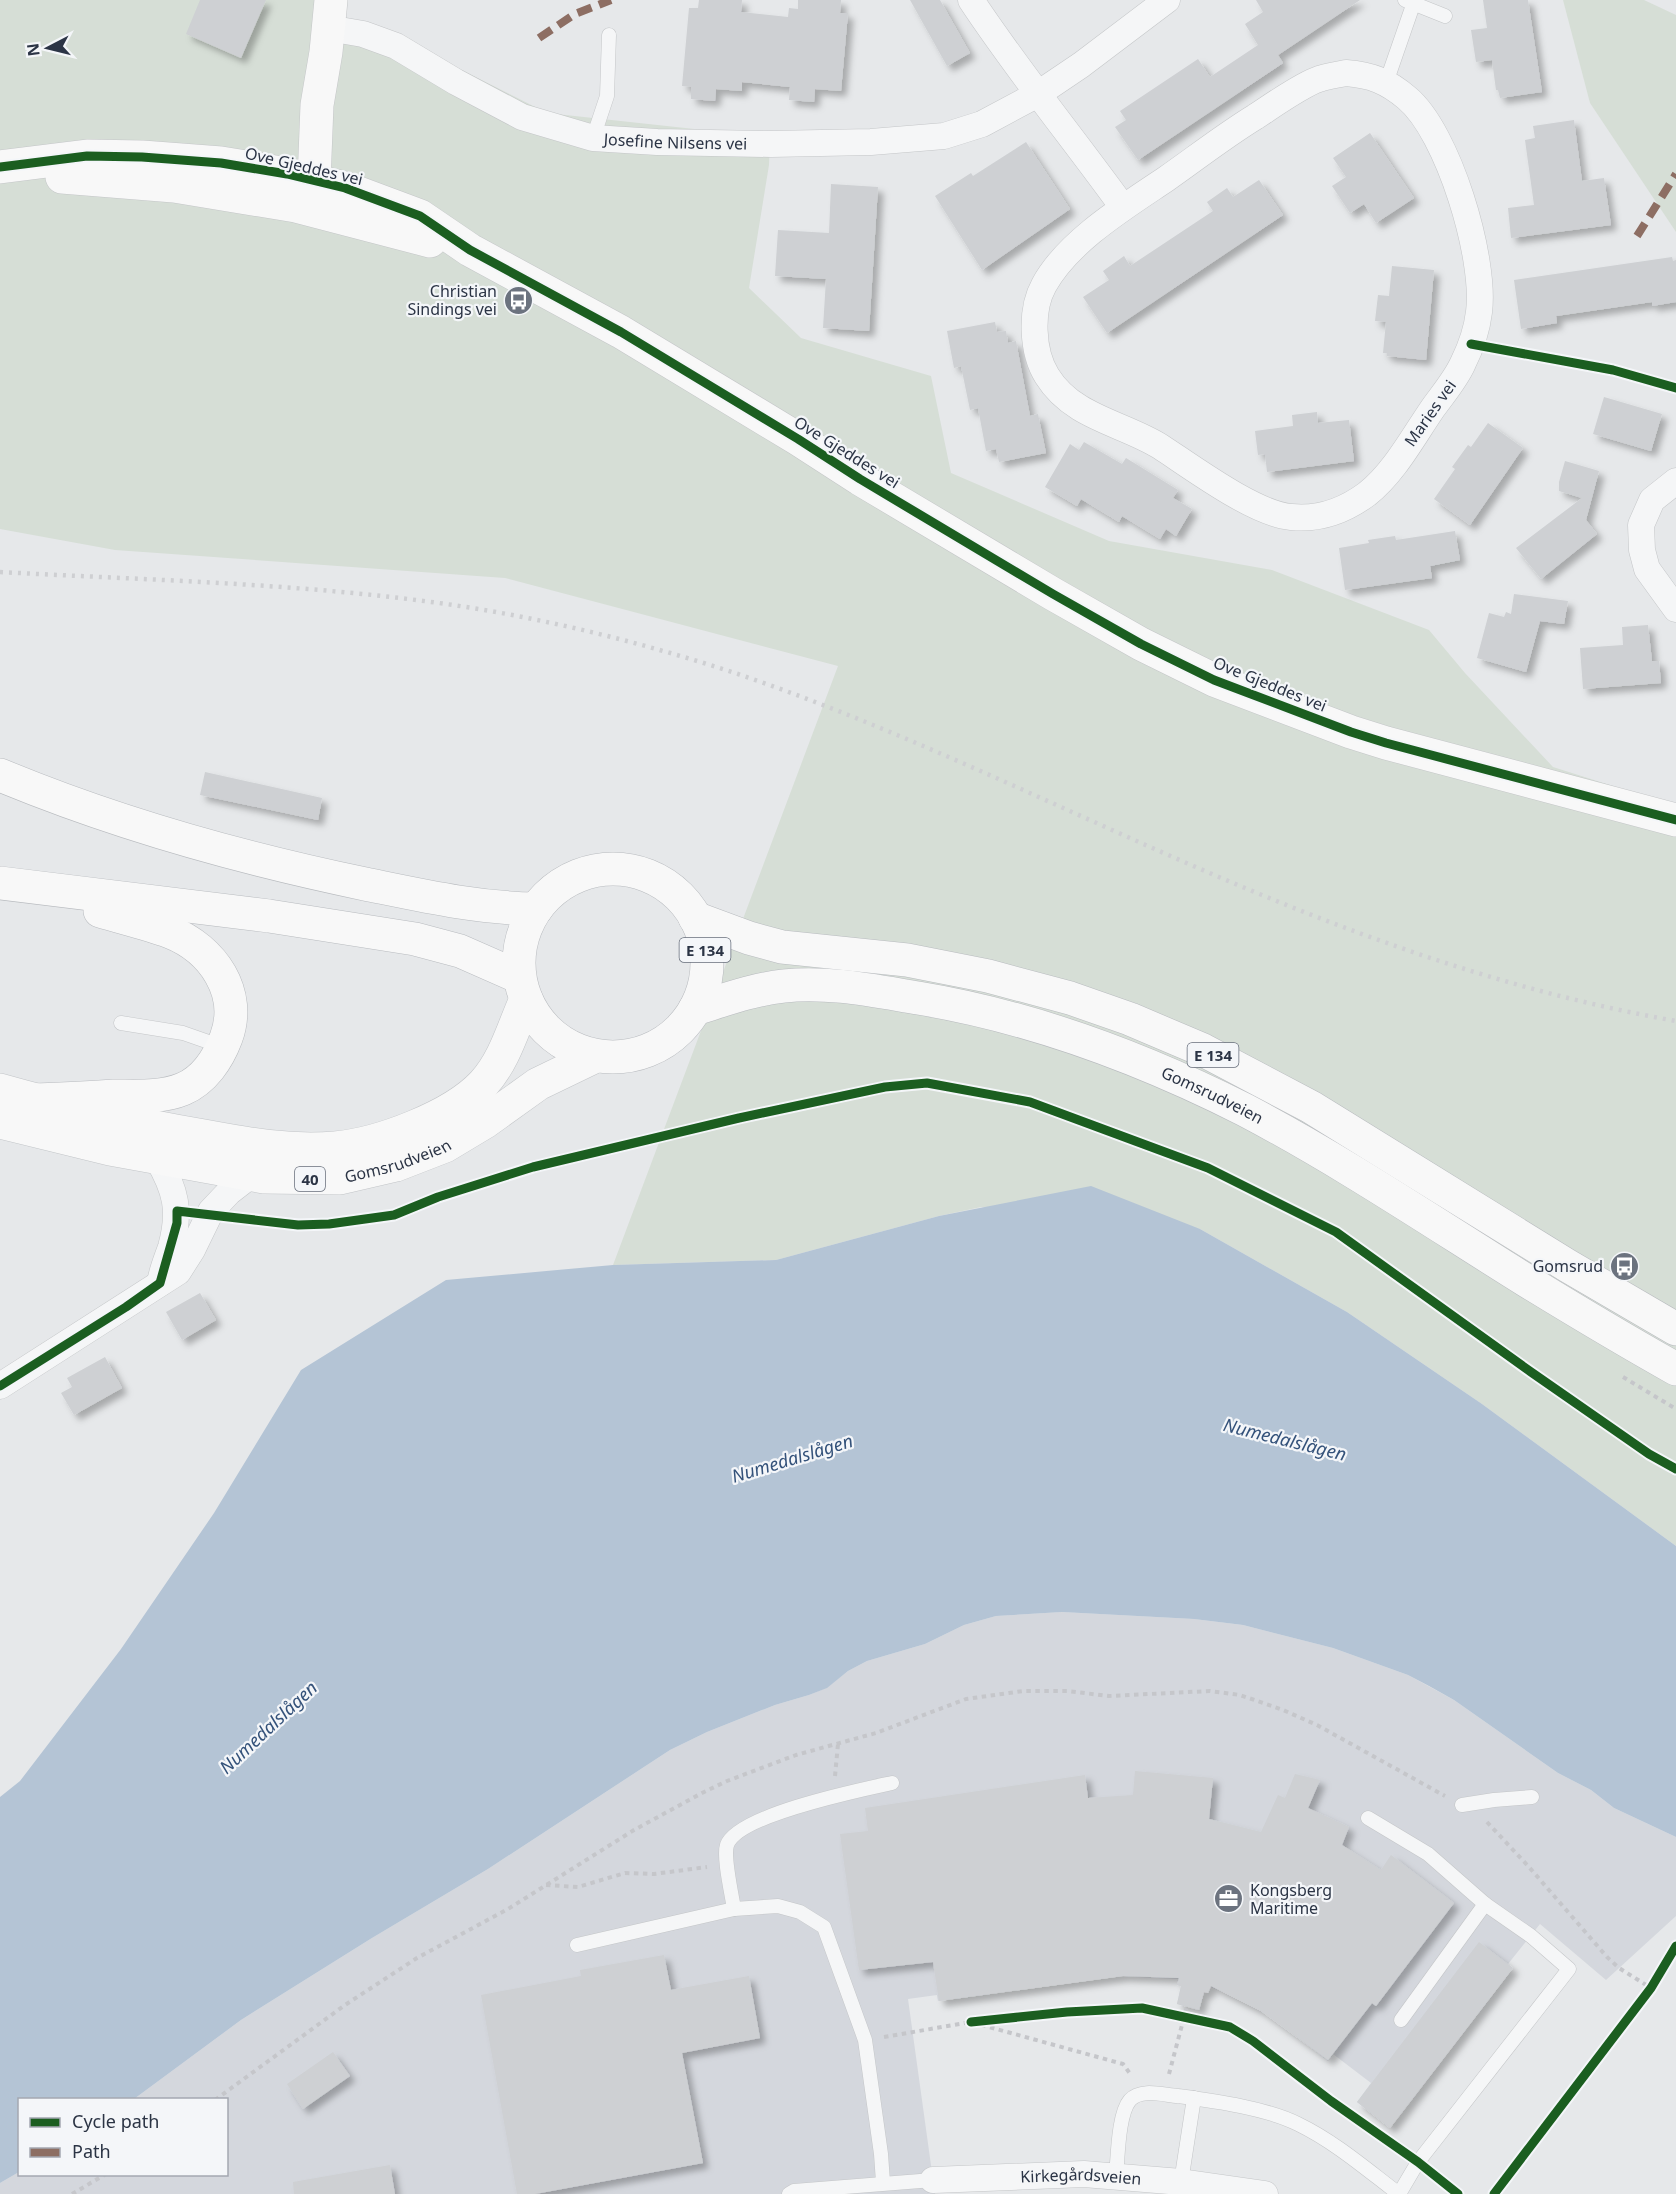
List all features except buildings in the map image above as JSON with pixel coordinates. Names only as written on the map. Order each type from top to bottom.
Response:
[{"type":"main road","points":[[299,187],[317,105],[329,14]]},
{"type":"main road","name":"Ove Gjeddes vei","points":[[0,167],[87,156],[142,157],[221,163],[299,187],[391,230],[414,238],[470,250],[621,332],[1053,594],[1141,644],[1214,680],[1386,743],[1676,820]]},
{"type":"main road","name":"Ove Gjeddes vei","points":[[0,179],[54,177],[174,186],[299,187]]},
{"type":"main road","points":[[0,775],[145,829],[277,865],[469,905],[536,909]]},
{"type":"main road","name":"E 134","points":[[617,869],[640,873],[662,883],[680,898],[696,918],[703,939],[707,963],[704,988],[695,1009],[674,1035],[654,1048],[632,1056],[608,1058],[596,1056],[574,1049],[552,1036],[537,1020],[523,988],[521,941],[529,919],[536,909],[551,892],[571,879],[594,871],[617,869]]},
{"type":"main road","points":[[5,883],[269,916],[415,939],[460,951],[523,988]]},
{"type":"main road","points":[[5,883],[172,933],[207,957],[222,975],[231,999],[230,1026],[223,1047],[203,1076],[183,1089],[157,1095],[36,1100]]},
{"type":"main road","name":"E 134","points":[[696,918],[766,944],[907,960],[988,976],[1130,1019],[1203,1050],[1311,1107],[1568,1266],[1676,1329]]},
{"type":"main road","name":"Gomsrudveien","points":[[695,1009],[769,988],[822,986],[878,992],[960,1006],[1046,1028],[1109,1049],[1192,1084],[1286,1133],[1676,1370]]},
{"type":"main road","name":"Gomsrudveien","points":[[0,1090],[127,1122],[267,1147],[336,1148],[411,1128],[431,1119],[468,1096],[491,1074],[503,1056],[523,988]]},
{"type":"main road","name":"Gomsrudveien","points":[[0,1122],[157,1158],[251,1175],[275,1178],[340,1178],[396,1165],[429,1153],[460,1137],[538,1084],[596,1056]]},
{"type":"street","points":[[971,0],[1004,50],[1062,124],[1122,207]]},
{"type":"street","name":"Josefine Nilsens vei","points":[[329,14],[363,34],[396,46],[456,82],[522,117],[593,138],[657,142],[771,144],[871,142],[944,136],[982,124],[1038,94],[1081,65],[1167,0]]},
{"type":"street","name":"Maries vei","points":[[1346,73],[1370,75],[1408,99],[1426,119],[1444,155],[1467,217],[1477,266],[1479,309],[1471,344],[1462,367],[1391,468],[1369,493],[1347,507],[1323,517],[1292,517],[1269,513],[1155,443],[1087,413],[1066,397],[1048,377],[1038,356],[1035,334],[1036,308],[1043,286],[1072,250],[1122,207],[1222,138],[1318,79],[1346,73]]},
{"type":"street","points":[[1676,481],[1652,500],[1641,525],[1642,550],[1647,569],[1676,609]]},
{"type":"street","points":[[157,1158],[169,1178],[177,1211],[177,1223],[160,1282]]},
{"type":"street","points":[[0,1386],[178,1272],[192,1250],[211,1210],[251,1175]]},
{"type":"street","name":"Kirkegårdsveien","points":[[933,2180],[1053,2174],[1116,2176],[1182,2182],[1265,2194]]},
{"type":"lane","points":[[1386,83],[1409,2],[1445,16]]},
{"type":"lane","points":[[593,138],[606,96],[609,35]]},
{"type":"lane","points":[[121,1023],[183,1033],[223,1047]]},
{"type":"lane","points":[[734,1909],[727,1864],[727,1845],[738,1832],[759,1821],[833,1796],[892,1783]]},
{"type":"lane","points":[[1462,1805],[1532,1797]]},
{"type":"lane","points":[[1116,2176],[1123,2112],[1131,2099],[1144,2093],[1194,2098],[1277,2116],[1296,2123],[1348,2155],[1399,2194],[1418,2162],[1569,1969],[1531,1936],[1485,1904],[1428,1854],[1368,1818]]},
{"type":"lane","points":[[1401,2020],[1485,1904]]},
{"type":"lane","points":[[577,1945],[734,1909],[778,1906],[800,1912],[824,1927],[865,2040],[883,2182]]},
{"type":"lane","points":[[1182,2182],[1194,2098]]},
{"type":"lane","points":[[789,2194],[795,2191],[883,2182],[933,2180]]},
{"type":"path","points":[[218,2098],[345,2005],[417,1958],[508,1910],[634,1830],[702,1793],[796,1755],[876,1733],[966,1699],[1023,1691],[1067,1691],[1109,1696],[1210,1691],[1228,1693],[1283,1710],[1317,1725],[1462,1805],[1492,1826],[1607,1957],[1619,1968],[1653,1989]]},
{"type":"path","points":[[833,1796],[838,1744]]},
{"type":"path","points":[[545,1885],[578,1887],[625,1874],[654,1874],[727,1864]]},
{"type":"path","points":[[1164,2095],[1187,2018],[1187,2006]]},
{"type":"path","points":[[1173,2014],[1187,2018]]},
{"type":"path","points":[[865,2040],[971,2022],[1003,2019]]},
{"type":"path","points":[[971,2022],[1123,2064],[1144,2093]]},
{"type":"path","points":[[72,2194],[104,2176]]},
{"type":"path","points":[[1498,2193],[1505,2180]]},
{"type":"shaded area","points":[[0,0],[340,0],[335,28],[406,42],[547,113],[770,139],[769,165],[749,288],[801,338],[931,376],[951,473],[1109,541],[1272,570],[1429,630],[1465,673],[1553,767],[1676,806],[1676,1546],[1482,1404],[1347,1312],[1200,1229],[981,1207],[776,1260],[613,1265],[838,666],[505,578],[115,550],[0,529]]},
{"type":"shaded area","points":[[1563,0],[1644,0],[1676,15],[1676,232],[1590,103]]},
{"type":"shaded area","points":[[1062,1612],[1194,1619],[1243,1625],[1333,1648],[1408,1675],[1454,1700],[1558,1773],[1591,1790],[1614,1808],[1676,1837],[1676,1916],[1606,1980],[1540,1924],[1508,1964],[1512,1968],[1390,2128],[1357,2102],[1371,2083],[1333,2054],[1328,2061],[1264,2012],[1211,1987],[1208,1993],[1204,1992],[1199,2010],[1177,2004],[1181,1986],[1177,1985],[1178,1979],[1118,1976],[938,2001],[937,1995],[908,1999],[935,2194],[0,2194],[0,2183],[18,2173],[18,2176],[228,2176],[228,2098],[135,2098],[241,2020],[488,1869],[670,1750],[707,1732],[826,1688],[848,1671],[867,1661],[925,1644],[964,1625],[996,1616]]},
{"type":"water","name":"Numedalslågen","points":[[1091,1186],[1200,1229],[1347,1312],[1482,1404],[1676,1546],[1676,1837],[1614,1808],[1591,1790],[1558,1773],[1454,1700],[1429,1686],[1408,1675],[1333,1648],[1243,1625],[1194,1619],[1062,1612],[996,1616],[964,1625],[925,1644],[867,1661],[848,1671],[827,1688],[775,1705],[707,1732],[670,1750],[488,1869],[241,2020],[135,2098],[18,2098],[18,2173],[0,2183],[0,1797],[20,1781],[121,1649],[214,1513],[301,1370],[446,1280],[613,1265],[776,1260],[939,1216]]},
{"type":"railway","points":[[0,572],[220,583],[384,596],[477,609],[552,623],[665,651],[814,701],[888,731],[1182,861],[1372,938],[1500,980],[1587,1003],[1676,1021]]},
{"type":"marked path","points":[[539,38],[575,14],[611,0]]},
{"type":"marked path","points":[[1637,236],[1676,174]]},
{"type":"cycle path","points":[[0,167],[87,156],[142,157],[221,163],[287,174],[345,188],[420,216],[470,250],[621,332],[1053,594],[1141,644],[1214,680],[1386,743],[1676,820]]},
{"type":"cycle path","points":[[1471,344],[1613,370],[1676,388]]},
{"type":"cycle path","points":[[0,1386],[160,1283],[177,1223],[177,1211],[298,1225],[329,1224],[394,1215],[438,1197],[533,1167],[739,1118],[885,1087],[927,1083],[1030,1102],[1208,1168],[1336,1232],[1531,1372],[1649,1454],[1676,1469]]},
{"type":"cycle path","points":[[1494,2194],[1651,1988],[1676,1946]]},
{"type":"cycle path","points":[[971,2022],[1067,2012],[1142,2008],[1230,2027],[1253,2041],[1458,2194]]},
{"type":"place","name":"Christian Sindings vei","points":[[518,300]]},
{"type":"place","name":"Gomsrud","points":[[1624,1266]]},
{"type":"place","name":"Kongsberg Maritime","points":[[1229,1899]]}]
